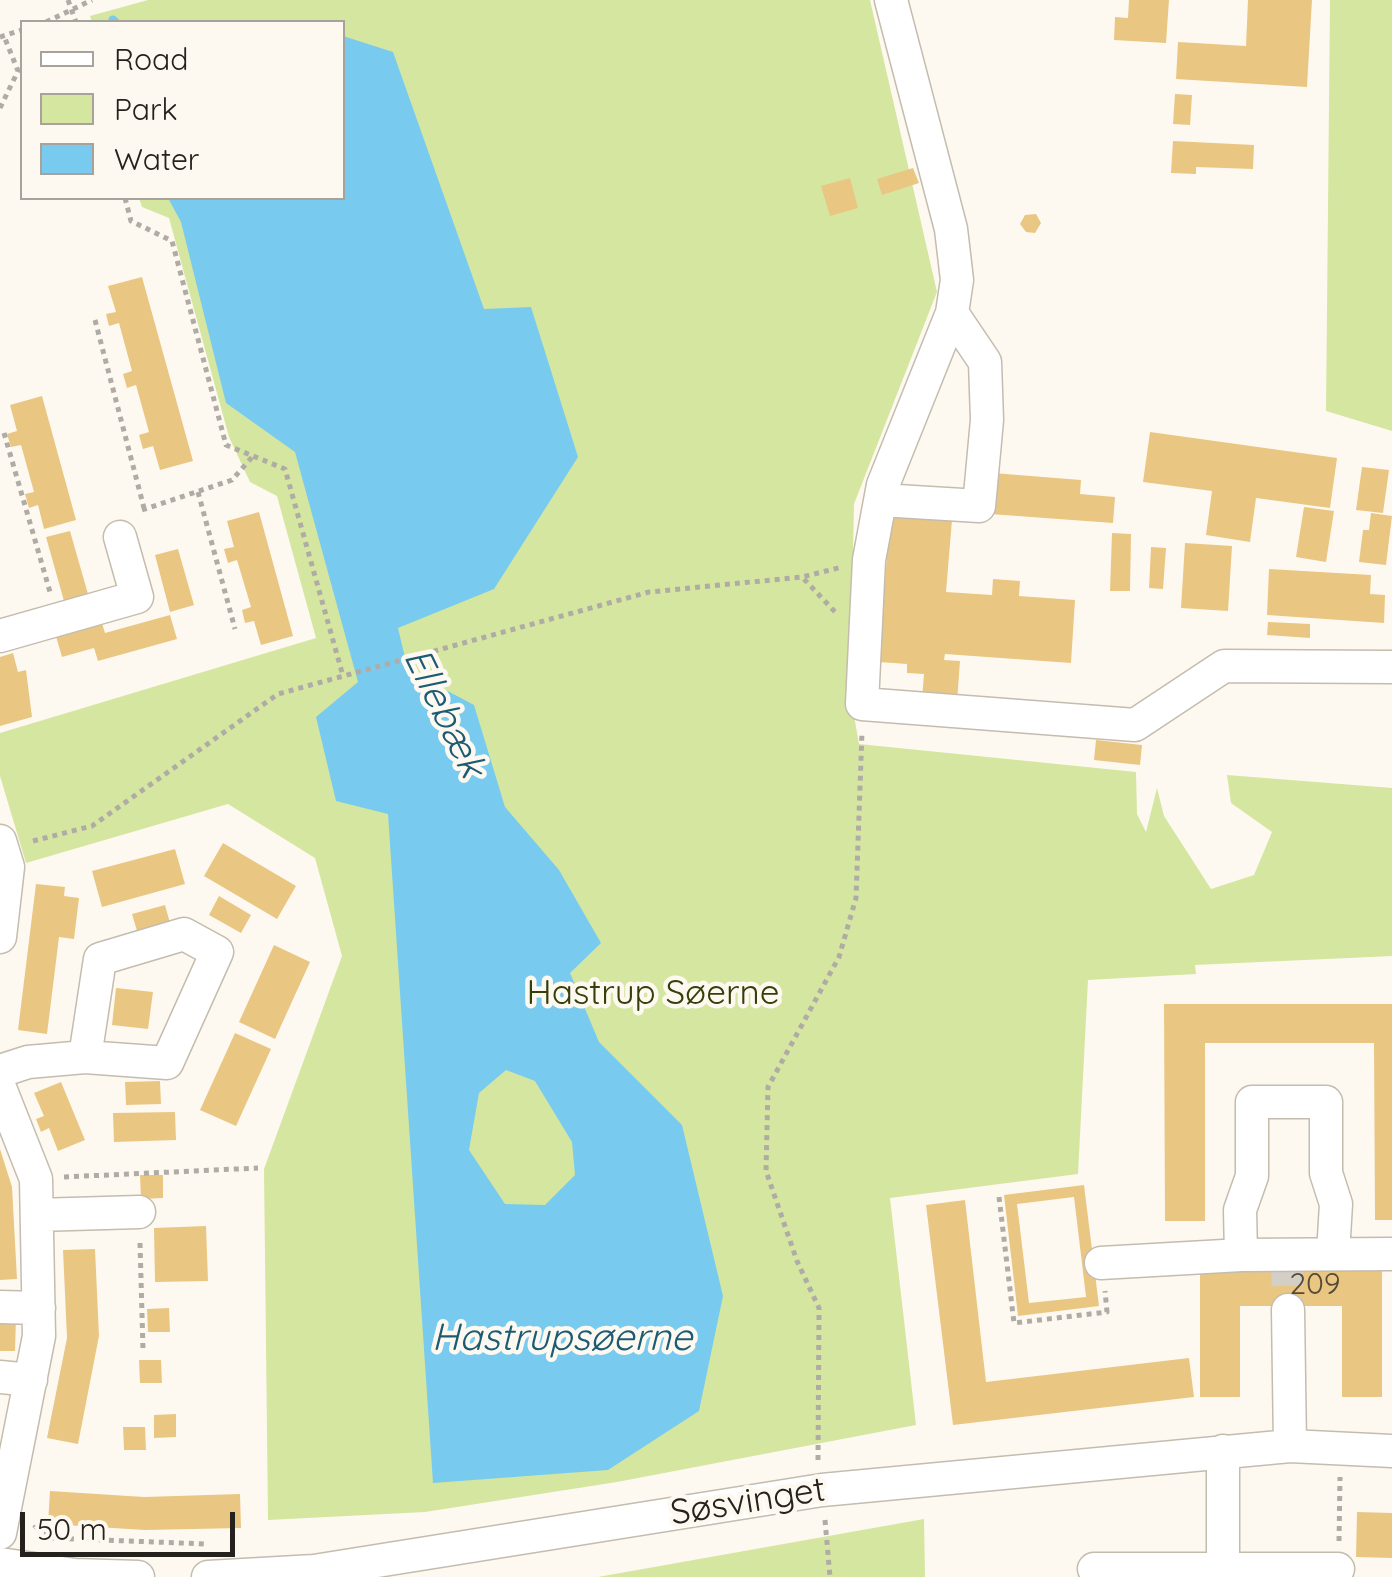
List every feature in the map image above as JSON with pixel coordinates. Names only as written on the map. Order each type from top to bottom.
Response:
[{"type":"street","points":[[891,0],[952,229],[956,280],[952,313],[880,500],[869,560],[862,704],[1135,724],[1224,666],[1392,667]]},
{"type":"street","points":[[880,500],[979,506],[987,420],[985,362],[952,313]]},
{"type":"street","points":[[0,636],[137,596],[120,537]]},
{"type":"street","points":[[0,938],[8,868],[1,845]]},
{"type":"street","points":[[0,1070],[28,1062],[85,1057],[166,1062],[217,952],[184,934],[100,958],[85,1057]]},
{"type":"street","points":[[0,1088],[36,1178],[39,1308],[15,1378],[2,1523]]},
{"type":"street","points":[[1241,1255],[1240,1210],[1252,1176],[1252,1102],[1326,1102],[1326,1173],[1336,1204],[1334,1253]]},
{"type":"street","points":[[36,1215],[139,1212]]},
{"type":"street","points":[[1101,1263],[1241,1255],[1392,1254]]},
{"type":"street","points":[[0,1307],[39,1308]]},
{"type":"street","points":[[1288,1310],[1290,1446]]},
{"type":"street","name":"Søsvinget","points":[[208,1577],[314,1571],[822,1490],[1290,1446],[1392,1451]]},
{"type":"street","points":[[1223,1451],[1223,1572]]},
{"type":"street","points":[[0,1564],[76,1575],[138,1577]]},
{"type":"street","points":[[1094,1569],[1338,1570]]},
{"type":"path","points":[[54,20],[62,18],[70,3],[92,0]]},
{"type":"path","points":[[0,108],[18,70],[2,36]]},
{"type":"path","points":[[125,200],[131,221],[172,241],[226,445],[285,469],[343,676]]},
{"type":"path","points":[[95,320],[144,508]]},
{"type":"path","points":[[4,434],[58,620]]},
{"type":"path","points":[[120,537],[144,508],[232,480],[254,456]]},
{"type":"path","points":[[198,492],[235,630]]},
{"type":"path","points":[[1,845],[92,826],[278,694],[649,592],[802,577],[869,560]]},
{"type":"path","points":[[802,577],[864,642]]},
{"type":"path","points":[[830,1577],[816,1439],[819,1308],[797,1261],[766,1171],[768,1087],[839,957],[856,898],[862,704]]},
{"type":"path","points":[[36,1178],[258,1168]]},
{"type":"path","points":[[998,1197],[1014,1323],[1107,1312],[1101,1263]]},
{"type":"path","points":[[139,1212],[143,1350]]},
{"type":"path","points":[[1338,1570],[1341,1449]]},
{"type":"path","points":[[2,1523],[25,1517],[48,1538],[222,1544]]},
{"type":"green space","name":"Hastrup Søerne","points":[[148,0],[870,0],[937,292],[854,504],[850,693],[859,744],[1136,772],[1137,814],[1146,832],[1157,788],[1164,816],[1211,889],[1254,875],[1272,832],[1231,803],[1227,775],[1392,788],[1392,956],[1195,965],[1196,974],[1088,980],[1078,1174],[890,1198],[916,1425],[617,1482],[425,1512],[268,1520],[264,1169],[342,956],[315,858],[228,804],[26,863],[0,776],[0,733],[316,638],[277,496],[250,482],[229,437],[169,218],[142,207],[140,200],[345,200],[345,20],[91,20],[90,16]]},
{"type":"green space","points":[[1330,0],[1392,0],[1392,431],[1326,411]]},
{"type":"green space","points":[[924,1519],[925,1577],[598,1577]]},
{"type":"water","name":"Hastrupsøerne","points":[[345,37],[393,52],[484,309],[531,307],[578,457],[494,589],[398,628],[408,670],[474,705],[505,807],[559,870],[601,943],[570,973],[599,1042],[682,1125],[723,1296],[699,1411],[608,1470],[433,1483],[388,814],[336,801],[316,717],[358,682],[295,452],[226,403],[181,222],[169,200],[345,200]],"holes":[[[506,1070],[535,1081],[572,1142],[575,1175],[545,1205],[505,1204],[469,1150],[479,1093]]]},
{"type":"building","points":[[1129,0],[1169,0],[1166,43],[1114,40],[1115,17],[1128,18]]},
{"type":"building","points":[[1248,0],[1312,0],[1307,87],[1176,79],[1178,42],[1246,46]]},
{"type":"building","points":[[1175,94],[1192,95],[1190,125],[1173,124]]},
{"type":"building","points":[[1173,141],[1254,145],[1253,169],[1196,167],[1196,174],[1171,173]]},
{"type":"building","points":[[913,168],[919,183],[882,195],[877,179]]},
{"type":"building","points":[[850,178],[858,208],[830,216],[821,186]]},
{"type":"building","points":[[1036,214],[1041,223],[1035,233],[1026,232],[1020,224],[1025,215]]},
{"type":"building","points":[[142,277],[193,461],[160,470],[153,446],[143,449],[139,435],[149,432],[136,385],[127,388],[123,374],[132,371],[119,323],[109,326],[106,314],[116,312],[108,286]]},
{"type":"building","points":[[42,396],[76,520],[44,529],[38,505],[29,508],[25,494],[34,492],[21,445],[11,447],[7,434],[17,431],[10,405]]},
{"type":"building","points":[[1150,432],[1337,458],[1330,508],[1256,498],[1250,542],[1206,535],[1212,491],[1143,482]]},
{"type":"building","points":[[1362,467],[1389,470],[1383,513],[1356,510]]},
{"type":"building","points":[[993,473],[1081,480],[1080,494],[1115,497],[1113,523],[990,514]]},
{"type":"building","points":[[1304,507],[1334,511],[1326,562],[1296,557]]},
{"type":"building","points":[[259,512],[293,636],[261,645],[254,621],[245,623],[242,610],[251,607],[237,560],[228,563],[224,549],[234,547],[227,521]]},
{"type":"building","points":[[1371,513],[1392,516],[1386,565],[1359,562],[1363,530],[1369,530]]},
{"type":"building","points":[[890,515],[952,520],[946,592],[992,595],[993,579],[1020,581],[1019,596],[1075,600],[1071,663],[945,654],[944,660],[960,661],[957,702],[922,699],[924,674],[907,673],[907,664],[879,662]]},
{"type":"building","points":[[70,531],[88,594],[64,601],[46,537]]},
{"type":"building","points":[[1112,533],[1131,534],[1130,591],[1110,591]]},
{"type":"building","points":[[1185,543],[1232,546],[1228,611],[1181,608]]},
{"type":"building","points":[[1151,547],[1166,548],[1163,589],[1149,588]]},
{"type":"building","points":[[178,549],[194,605],[170,612],[155,555]]},
{"type":"building","points":[[1269,569],[1371,575],[1370,594],[1385,595],[1384,623],[1267,615]]},
{"type":"building","points":[[170,615],[177,639],[98,661],[94,648],[62,657],[55,633],[101,620],[105,633]]},
{"type":"building","points":[[1268,622],[1310,624],[1310,638],[1267,635]]},
{"type":"building","points":[[13,653],[18,672],[26,670],[32,717],[0,726],[0,657]]},
{"type":"building","points":[[1096,740],[1142,745],[1140,765],[1094,760]]},
{"type":"building","points":[[223,843],[296,886],[277,919],[204,876]]},
{"type":"building","points":[[175,849],[185,884],[102,907],[92,871]]},
{"type":"building","points":[[36,884],[65,887],[64,896],[79,898],[74,939],[59,937],[47,1034],[18,1030]]},
{"type":"building","points":[[219,896],[251,915],[241,933],[209,915]]},
{"type":"building","points":[[165,905],[170,923],[137,931],[132,914]]},
{"type":"building","points":[[274,945],[310,962],[275,1039],[239,1022]]},
{"type":"building","points":[[116,988],[153,992],[148,1029],[112,1025]]},
{"type":"building","points":[[1164,1004],[1392,1004],[1392,1220],[1375,1220],[1374,1043],[1205,1043],[1205,1221],[1165,1221]]},
{"type":"building","points":[[235,1033],[271,1049],[236,1126],[200,1110]]},
{"type":"building","points":[[160,1081],[161,1104],[126,1105],[125,1082]]},
{"type":"building","points":[[61,1082],[85,1140],[58,1151],[49,1128],[41,1132],[36,1119],[44,1116],[34,1093]]},
{"type":"building","points":[[175,1112],[176,1140],[114,1142],[113,1113]]},
{"type":"building","points":[[0,1149],[12,1187],[17,1279],[0,1280]]},
{"type":"building","points":[[140,1175],[163,1175],[163,1198],[141,1199]]},
{"type":"building","points":[[1084,1185],[1099,1306],[1018,1316],[1004,1195]],"holes":[[[1074,1197],[1086,1297],[1029,1303],[1017,1204]]]},
{"type":"building","points":[[965,1200],[986,1382],[1189,1358],[1194,1397],[953,1425],[926,1205]]},
{"type":"building","points":[[206,1226],[208,1281],[155,1282],[154,1228]]},
{"type":"building","points":[[95,1249],[99,1336],[78,1444],[47,1438],[67,1338],[63,1250]]},
{"type":"building","points":[[1200,1266],[1382,1266],[1382,1397],[1342,1397],[1342,1306],[1240,1306],[1240,1397],[1200,1397]]},
{"type":"building","points":[[169,1308],[170,1332],[148,1332],[147,1309]]},
{"type":"building","points":[[0,1318],[16,1318],[15,1351],[0,1351]]},
{"type":"building","points":[[139,1360],[161,1360],[162,1383],[140,1383]]},
{"type":"building","points":[[176,1414],[176,1437],[154,1438],[154,1415]]},
{"type":"building","points":[[123,1427],[145,1427],[146,1450],[124,1450]]},
{"type":"building","points":[[50,1491],[144,1497],[240,1494],[241,1528],[145,1530],[48,1524]]},
{"type":"building","points":[[1357,1512],[1392,1513],[1392,1558],[1356,1557]]},
{"type":"tunnel","points":[[1287,1254],[1288,1310]]},
{"type":"water label","name":"Ellebæk","points":[[444,713]]}]
